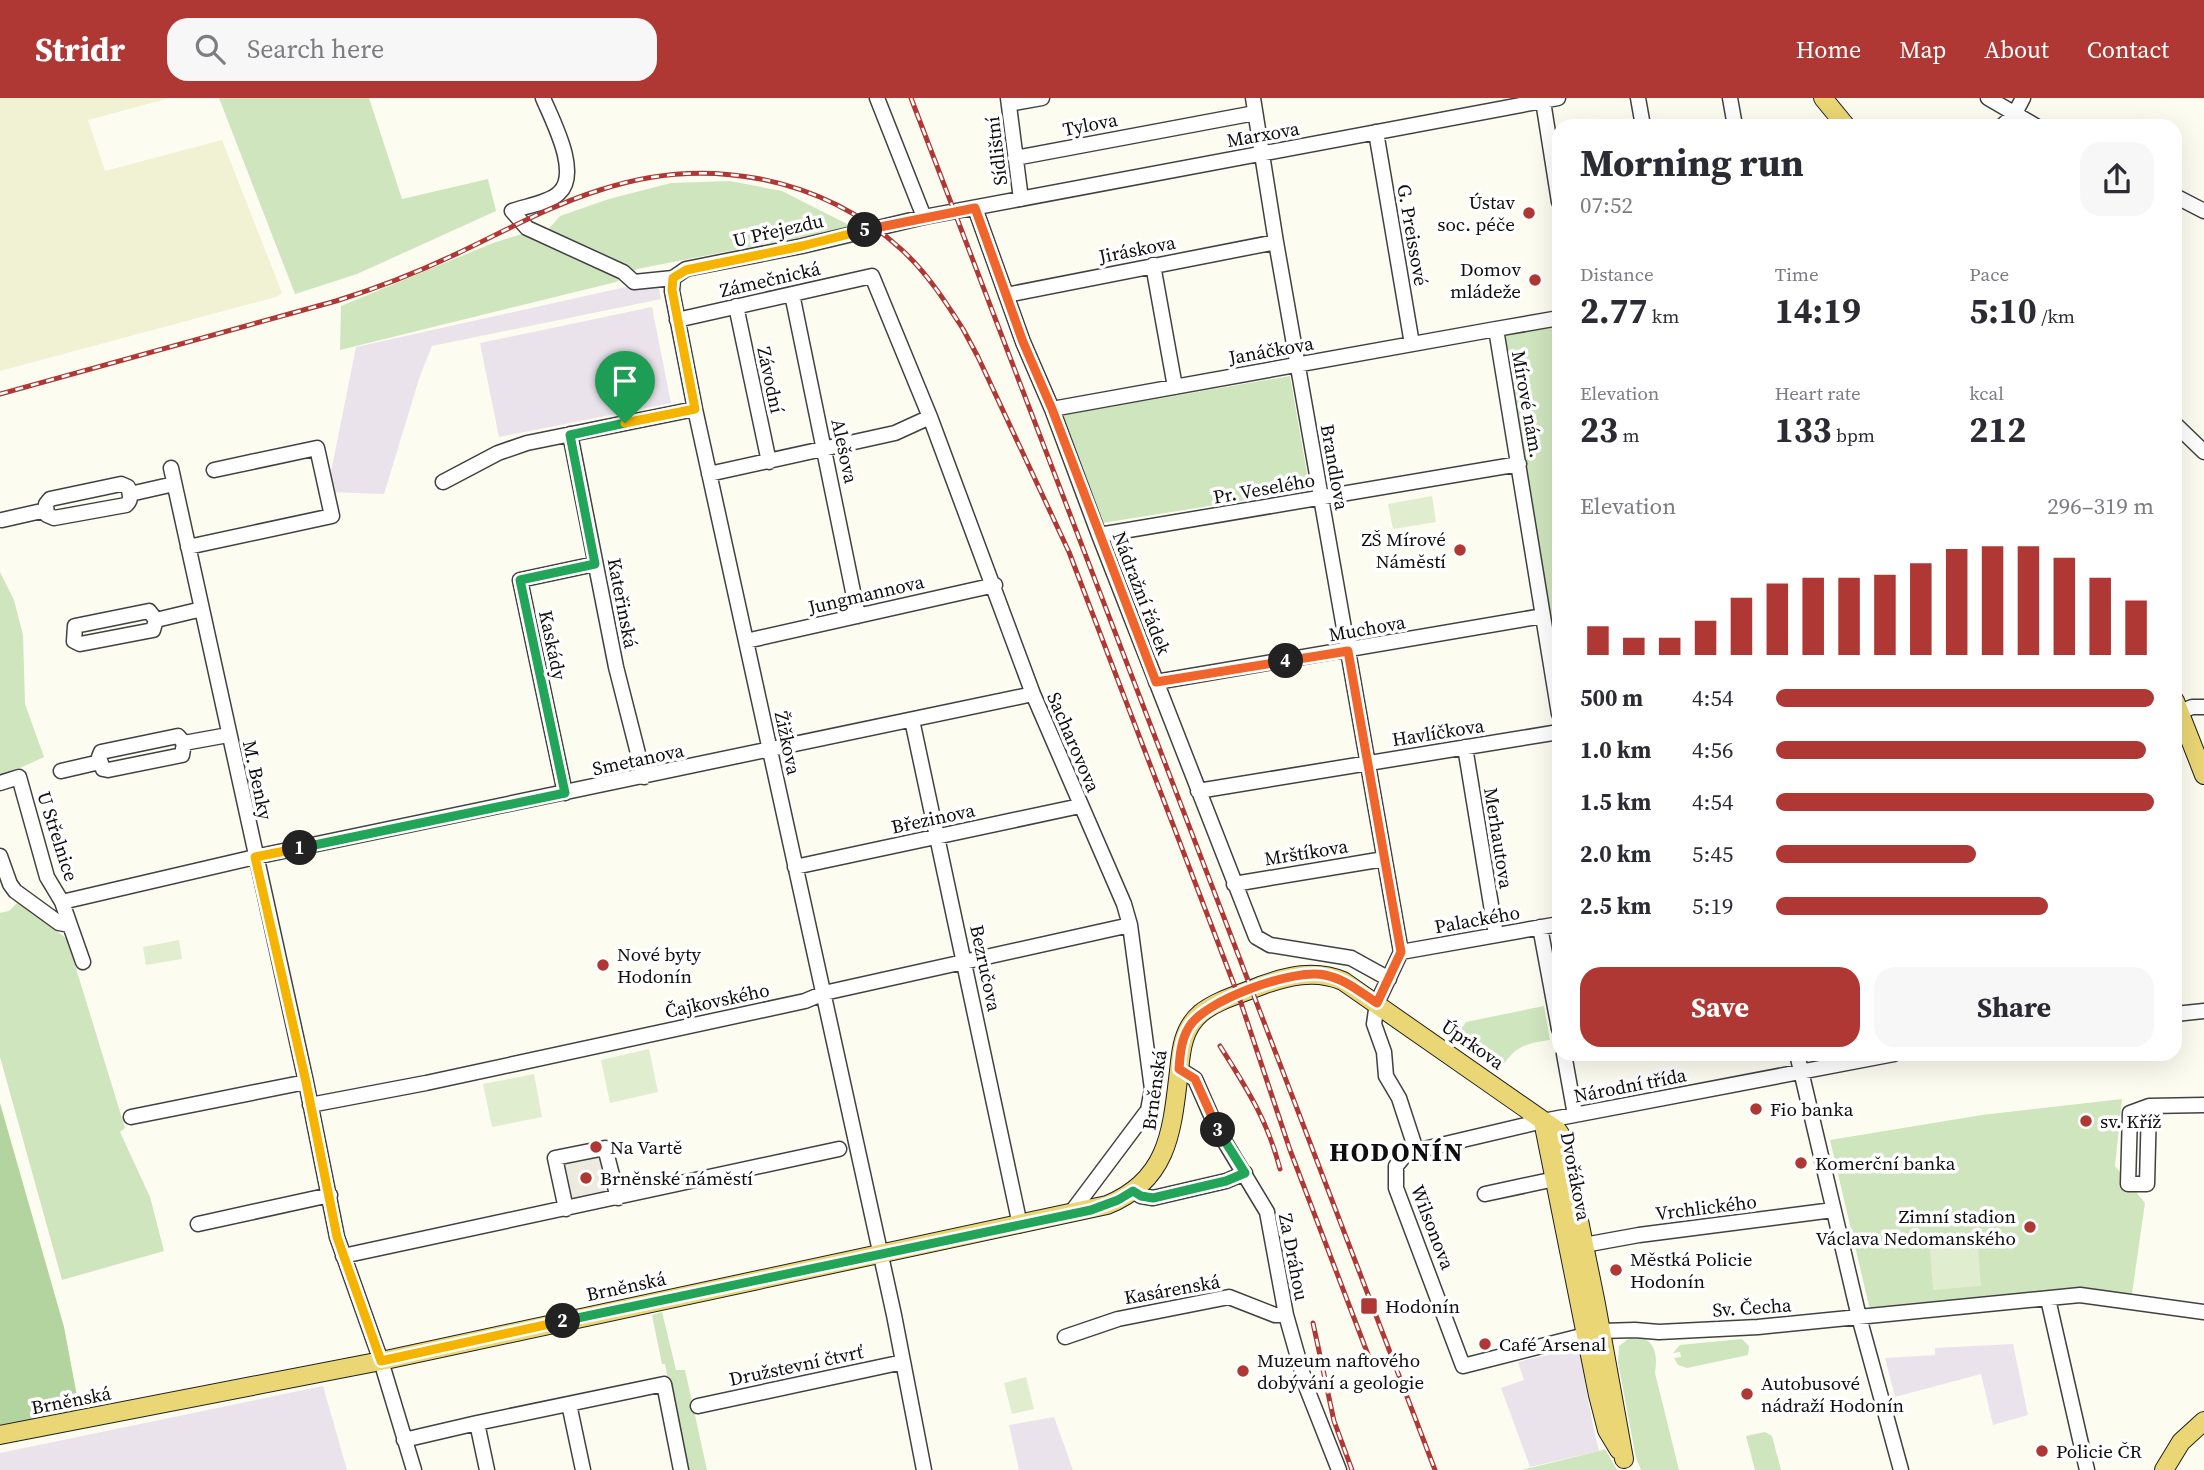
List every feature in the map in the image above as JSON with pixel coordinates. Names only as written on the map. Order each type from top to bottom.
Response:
[{"type":"main road","points":[[1823,98],[1840,119]]},
{"type":"main road","points":[[2182,721],[2204,775]]},
{"type":"main road","name":"Brněnská","points":[[0,1435],[381,1361],[1107,1205],[1133,1191],[1154,1170],[1168,1143],[1183,1039],[1201,1012],[1275,980],[1305,974],[1322,974],[1343,981],[1377,1003]]},
{"type":"main road","name":"Úprkova","points":[[1377,1003],[1543,1121]]},
{"type":"main road","name":"Dvořákova","points":[[1543,1121],[1593,1332]]},
{"type":"main road","name":"Dvořákova","points":[[1543,1121],[1562,1137],[1584,1245],[1607,1430],[1627,1464]]},
{"type":"main road","points":[[2164,1470],[2181,1442],[2204,1423]]},
{"type":"main road","points":[[2178,1470],[2204,1423]]},
{"type":"street","points":[[543,98],[566,159],[565,184],[560,192],[552,197],[512,211],[527,228],[623,272],[634,282],[673,278]]},
{"type":"street","points":[[877,98],[924,217]]},
{"type":"street","points":[[1009,101],[1042,98]]},
{"type":"street","name":"Brandlova","points":[[1253,98],[1401,952]]},
{"type":"street","name":"Marxova","points":[[975,208],[1376,132],[1494,103],[1558,98]]},
{"type":"street","points":[[1638,98],[1642,119]]},
{"type":"street","points":[[1730,98],[1734,119]]},
{"type":"street","points":[[1988,98],[2022,119]]},
{"type":"street","points":[[2009,119],[2023,98]]},
{"type":"street","name":"Sídlištní","points":[[1009,101],[1021,199]]},
{"type":"street","points":[[1543,101],[1552,158]]},
{"type":"street","name":"Tylova","points":[[1015,158],[1255,113]]},
{"type":"street","name":"G. Preissové","points":[[1376,132],[1412,344]]},
{"type":"street","points":[[2182,200],[2204,211]]},
{"type":"street","name":"U Přejezdu","points":[[673,278],[686,270],[975,208]]},
{"type":"street","name":"Nádražní řádek","points":[[975,208],[1023,342],[1052,409],[1256,937],[1264,943],[1351,958],[1389,979]]},
{"type":"street","name":"Jiráskova","points":[[1006,295],[1276,242]]},
{"type":"street","points":[[1153,265],[1175,387]]},
{"type":"street","name":"Zámečnická","points":[[677,320],[872,276]]},
{"type":"street","name":"Sacharovova","points":[[872,276],[995,585],[1033,694],[1080,806],[1117,884],[1130,925],[1153,1089],[1152,1099],[1148,1110],[1070,1214]]},
{"type":"street","name":"Žižkova","points":[[673,278],[672,290],[677,320],[695,409],[880,1254]]},
{"type":"street","name":"Alešova","points":[[792,294],[858,616]]},
{"type":"street","name":"Závodní","points":[[736,306],[769,462]]},
{"type":"street","name":"Mírové nám.","points":[[1552,319],[1496,329],[1552,671]]},
{"type":"street","name":"Janáčkova","points":[[1052,409],[1496,329]]},
{"type":"street","points":[[443,482],[474,464],[513,447],[695,409]]},
{"type":"street","points":[[709,474],[895,433],[930,417]]},
{"type":"street","points":[[2182,429],[2202,445]]},
{"type":"street","name":"Kateřinská","points":[[570,435],[616,667],[644,777]]},
{"type":"street","points":[[188,547],[332,516],[317,449],[214,470]]},
{"type":"street","name":"Pr. Veselého","points":[[1099,535],[1519,464]]},
{"type":"street","name":"M. Benky","points":[[171,468],[343,1256],[381,1361],[414,1470]]},
{"type":"street","points":[[121,484],[128,487],[130,494],[126,505],[54,518],[47,515],[47,501],[50,499],[121,484]]},
{"type":"street","points":[[130,494],[174,484]]},
{"type":"street","points":[[2,520],[46,510]]},
{"type":"street","name":"Kaskády","points":[[565,793],[520,580],[595,564]]},
{"type":"street","name":"Jungmannova","points":[[746,641],[995,585]]},
{"type":"street","points":[[156,620],[202,609]]},
{"type":"street","points":[[149,611],[156,620],[153,630],[80,645],[74,641],[75,626],[149,611]]},
{"type":"street","name":"Muchova","points":[[1156,682],[1543,616]]},
{"type":"street","name":"Smetanova","points":[[62,902],[255,857],[1033,694]]},
{"type":"street","points":[[2182,708],[2204,707]]},
{"type":"street","name":"Bezručova","points":[[912,720],[1020,1225]]},
{"type":"street","name":"Havlíčkova","points":[[1198,791],[1552,733]]},
{"type":"street","points":[[61,771],[100,762],[101,752],[178,736],[184,743],[228,735]]},
{"type":"street","name":"Merhautova","points":[[1465,747],[1496,935]]},
{"type":"street","name":"U Střelnice","points":[[0,783],[19,777],[47,877],[62,902],[83,962]]},
{"type":"street","name":"Březinova","points":[[795,867],[1080,806]]},
{"type":"street","points":[[0,856],[15,891],[59,923],[70,925]]},
{"type":"street","name":"Mrštíkova","points":[[1234,884],[1384,859]]},
{"type":"street","name":"Čajkovského","points":[[310,1105],[426,1083],[805,1001],[824,993],[1130,925]]},
{"type":"street","name":"Palackého","points":[[1401,952],[1552,926]]},
{"type":"street","points":[[1541,927],[1552,989]]},
{"type":"street","points":[[1401,952],[1377,1003],[1374,1024],[1384,1052],[1386,1076],[1399,1098],[1416,1150]]},
{"type":"street","points":[[2182,1013],[2204,1011]]},
{"type":"street","points":[[1565,1061],[1575,1115]]},
{"type":"street","points":[[1798,1061],[1859,1317],[1901,1470]]},
{"type":"street","name":"Národní třída","points":[[1416,1150],[1543,1121],[1860,1061]]},
{"type":"street","name":"Za Dráhou","points":[[1179,1069],[1195,1079],[1217,1129],[1262,1201],[1270,1224],[1286,1315],[1307,1389],[1339,1470]]},
{"type":"street","points":[[131,1117],[306,1082]]},
{"type":"street","points":[[2149,1106],[2147,1184],[2128,1184],[2127,1127],[2130,1112],[2149,1106],[2204,1105]]},
{"type":"street","points":[[566,1209],[555,1158],[606,1148],[618,1198]]},
{"type":"street","points":[[343,1256],[839,1149]]},
{"type":"street","name":"Wilsonova","points":[[1416,1150],[1407,1153],[1396,1166],[1396,1188],[1463,1366]]},
{"type":"street","points":[[1133,1191],[1153,1198],[1226,1181],[1245,1173]]},
{"type":"street","points":[[1485,1194],[1555,1180]]},
{"type":"street","points":[[198,1224],[330,1195]]},
{"type":"street","name":"Vrchlického","points":[[1584,1245],[1639,1235],[1833,1210]]},
{"type":"street","points":[[880,1254],[924,1470]]},
{"type":"street","name":"Sv. Čecha","points":[[1463,1366],[1593,1332],[1758,1328],[2080,1294],[2204,1312]]},
{"type":"street","name":"Kasárenská","points":[[1065,1337],[1118,1319],[1229,1297],[1275,1315],[1286,1315]]},
{"type":"street","points":[[2048,1298],[2087,1470]]},
{"type":"street","name":"Družstevní čtvrť","points":[[698,1406],[903,1362]]},
{"type":"street","points":[[404,1440],[664,1384],[681,1470]]},
{"type":"street","points":[[569,1404],[583,1470]]},
{"type":"street","points":[[477,1423],[487,1470]]},
{"type":"shaded area","points":[[657,280],[661,299],[432,346],[420,376],[384,494],[327,492],[356,347]]},
{"type":"shaded area","points":[[652,307],[671,403],[499,437],[480,343]]},
{"type":"shaded area","name":"Brněnské náměstí","points":[[605,1148],[618,1198],[566,1209],[555,1158]]},
{"type":"shaded area","points":[[2013,1344],[2028,1415],[1993,1425],[1981,1374],[1895,1397],[1885,1358],[1935,1355],[1935,1348]]},
{"type":"shaded area","points":[[1579,1348],[1599,1451],[1530,1467],[1501,1388],[1524,1380],[1518,1362]]},
{"type":"shaded area","points":[[323,1386],[347,1470],[0,1470],[0,1453]]},
{"type":"shaded area","points":[[1054,1417],[1073,1470],[1019,1470],[1009,1425]]},
{"type":"green space","points":[[0,98],[170,98],[88,120],[105,171],[222,140],[282,293],[276,297],[0,371]]},
{"type":"green space","points":[[219,98],[369,98],[402,199],[488,179],[496,211],[357,274],[295,294]]},
{"type":"green space","points":[[730,181],[782,191],[853,227],[637,269],[616,282],[340,350],[341,306],[493,243],[522,234],[545,233],[560,216],[609,199],[671,183]]},
{"type":"green space","points":[[1552,327],[1552,642],[1502,336]]},
{"type":"green space","points":[[1290,376],[1310,490],[1102,523],[1057,416]]},
{"type":"green space","points":[[1432,496],[1436,522],[1393,529],[1388,504]]},
{"type":"green space","points":[[0,572],[14,600],[23,635],[25,704],[44,757],[0,777]]},
{"type":"green space","points":[[19,901],[67,939],[125,1128],[120,1132],[150,1197],[164,1251],[62,1280],[0,1057],[0,913],[9,911]]},
{"type":"green space","points":[[179,940],[182,959],[146,965],[143,947]]},
{"type":"green space","points":[[1544,1006],[1550,1040],[1520,1048],[1509,1057],[1499,1072],[1453,1041],[1466,1022]]},
{"type":"green space","points":[[649,1049],[658,1092],[610,1103],[601,1060]]},
{"type":"green space","points":[[534,1074],[542,1117],[492,1127],[483,1084]]},
{"type":"green space","points":[[2122,1099],[2115,1166],[2145,1203],[2131,1300],[1870,1310],[1830,1140],[1982,1115]]},
{"type":"green space","points":[[0,1103],[64,1327],[80,1412],[0,1425]]},
{"type":"green space","points":[[1977,1234],[1981,1286],[1933,1290],[1929,1237]]},
{"type":"green space","points":[[662,1312],[676,1370],[685,1370],[707,1470],[686,1470],[665,1364],[662,1364],[652,1315]]},
{"type":"green space","points":[[1628,1339],[1645,1339],[1654,1349],[1655,1373],[1679,1470],[1641,1470],[1636,1458],[1618,1362],[1619,1346]]},
{"type":"green space","points":[[1742,1339],[1749,1346],[1748,1355],[1687,1368],[1678,1365],[1674,1358],[1681,1357],[1680,1352],[1673,1353],[1680,1345]]},
{"type":"green space","points":[[1026,1377],[1034,1409],[1012,1414],[1004,1383]]},
{"type":"green space","points":[[1765,1432],[1772,1436],[1781,1470],[1755,1470],[1746,1436]]},
{"type":"green space","points":[[1605,1449],[1617,1470],[1522,1470],[1599,1451]]},
{"type":"railway","points":[[911,98],[1435,1470]]},
{"type":"railway","points":[[0,394],[351,296],[425,268],[563,204],[639,179],[680,174],[720,174],[759,179],[798,189],[835,204],[870,224],[920,268],[963,329],[1069,552],[1241,1003],[1290,1150],[1370,1360]]},
{"type":"railway","points":[[1220,1046],[1263,1120],[1280,1169]]},
{"type":"railway","points":[[1313,1323],[1334,1421],[1352,1470]]},
{"type":"place","name":"Ústav soc. péče","points":[[1529,213]]},
{"type":"place","name":"Domov mládeže","points":[[1535,280]]},
{"type":"place","name":"ZŠ Mírové Náměstí","points":[[1460,550]]},
{"type":"place","name":"Nové byty Hodonín","points":[[603,965]]},
{"type":"place","name":"Fio banka","points":[[1756,1109]]},
{"type":"place","name":"sv. Kříž","points":[[2086,1121]]},
{"type":"place","name":"Na Vartě","points":[[596,1147]]},
{"type":"place","name":"Komerční banka","points":[[1801,1163]]},
{"type":"place","name":"Brněnské náměstí","points":[[586,1178]]},
{"type":"place","name":"Zimní stadion Václava Nedomanského","points":[[2030,1227]]},
{"type":"place","name":"Městká Policie Hodonín","points":[[1616,1270]]},
{"type":"place","name":"Hodonín","points":[[1369,1306]]},
{"type":"place","name":"Café Arsenal","points":[[1485,1344]]},
{"type":"place","name":"Muzeum naftového dobývání a geologie","points":[[1243,1371]]},
{"type":"place","name":"Autobusové nádraží Hodonín","points":[[1747,1394]]},
{"type":"place","name":"Policie ČR","points":[[2042,1451]]},
{"type":"district","name":"HODONÍN","points":[[1397,1152]]},
{"type":"route","points":[[975,208],[1023,342],[1052,409],[1156,682],[1348,651],[1401,952],[1377,1003],[1336,978],[1322,974],[1305,974],[1275,980],[1222,1001],[1201,1012],[1189,1027],[1183,1039],[1179,1069],[1195,1079],[1217,1129],[1245,1173],[1226,1181],[1153,1198],[1133,1191],[1091,1210],[723,1286],[381,1361],[337,1237],[306,1082],[255,857],[565,793],[520,580],[595,564],[570,435],[625,423],[695,409],[672,290],[673,278],[686,270],[802,246],[848,233],[975,208]]}]
